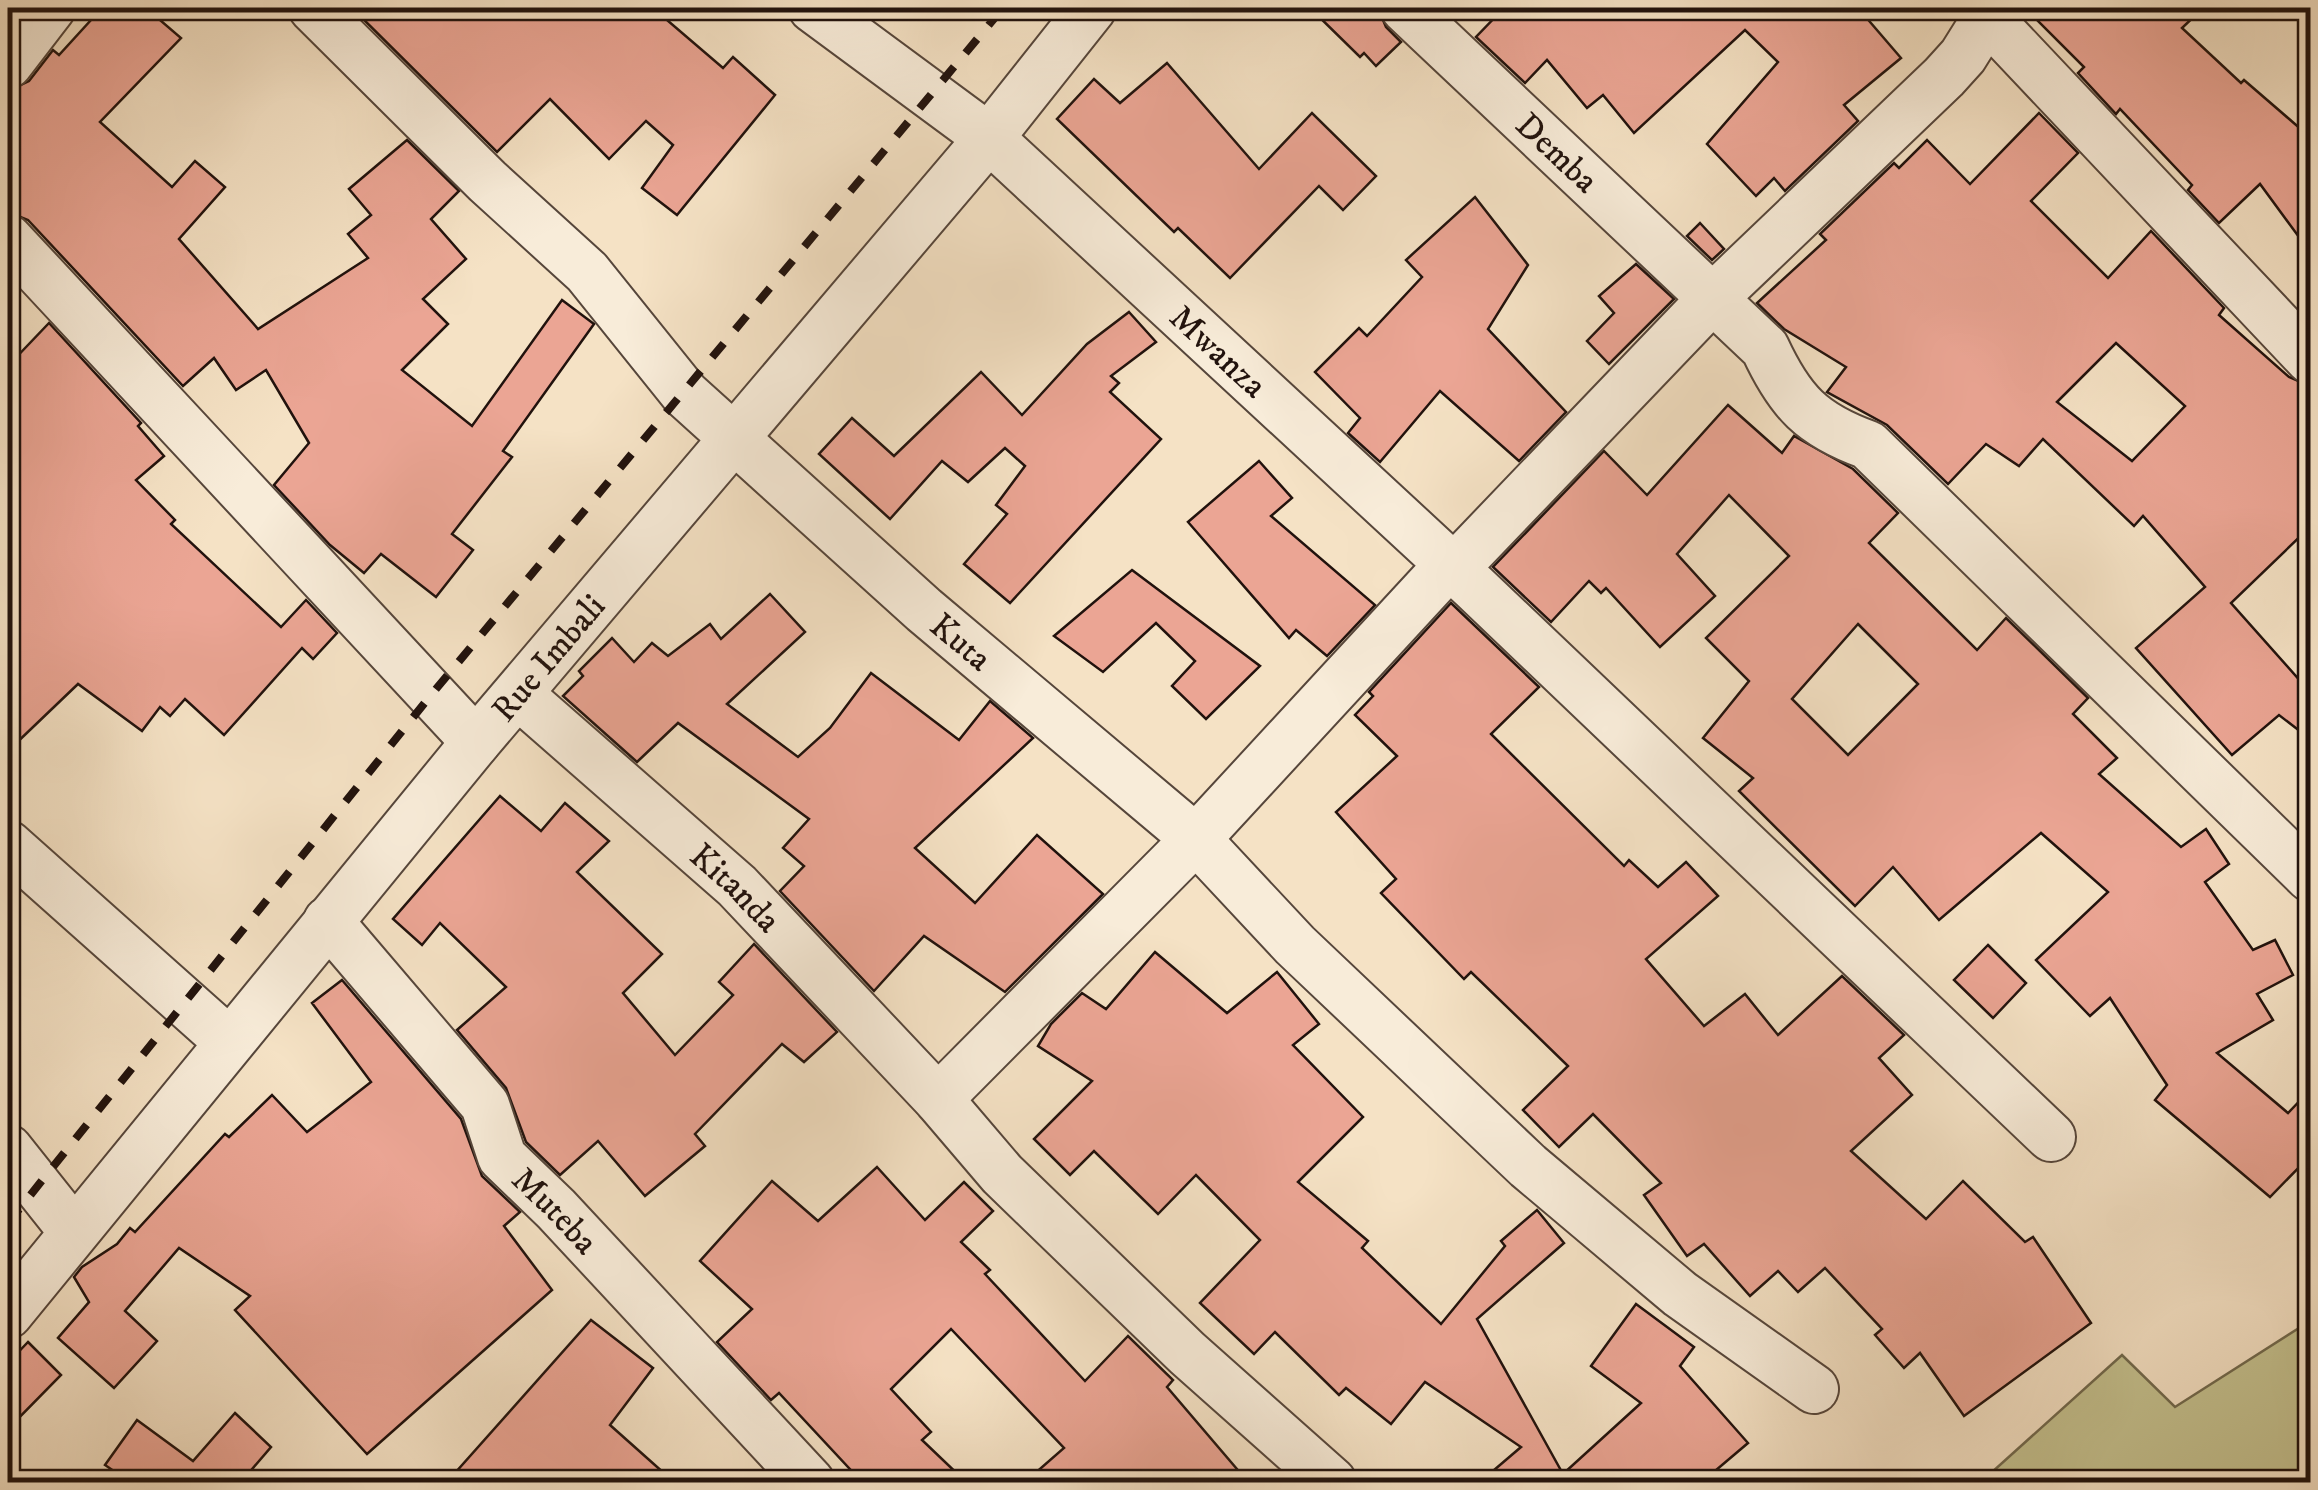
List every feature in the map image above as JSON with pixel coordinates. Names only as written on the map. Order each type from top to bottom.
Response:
[{"type":"street","points":[[8,64],[51,8]]},
{"type":"street","name":"Kuta","points":[[313,8],[487,181],[588,272],[685,394],[734,433],[924,610],[1196,839],[1295,945],[1528,1166],[1680,1294],[1814,1388]]},
{"type":"street","name":"Mwanza","points":[[813,8],[989,138],[2051,1137]]},
{"type":"street","name":"Rue Imbali","points":[[8,1314],[476,742],[734,433],[989,138],[1092,8]]},
{"type":"street","name":"Demba","points":[[1404,8],[1765,348],[1780,382],[1806,416],[1868,445],[2310,877]]},
{"type":"street","points":[[938,1099],[1196,839],[1448,566],[1466,556],[1713,298],[1944,77],[1963,56],[1987,10],[2310,359]]},
{"type":"street","points":[[8,239],[476,742]]},
{"type":"street","name":"Kitanda","points":[[519,695],[737,886],[938,1099],[1002,1174],[1187,1353],[1332,1482]]},
{"type":"street","points":[[8,845],[228,1041]]},
{"type":"street","name":"Muteba","points":[[328,922],[485,1105],[502,1156],[810,1482]]},
{"type":"street","points":[[8,1148],[74,1232]]},
{"type":"shaded area","points":[[2310,1321],[2310,1482],[1981,1482],[2122,1355],[2175,1407]]},
{"type":"building","points":[[102,8],[146,8],[181,38],[100,122],[172,187],[195,161],[225,187],[179,239],[258,329],[368,258],[348,234],[371,215],[349,189],[407,140],[459,191],[431,219],[466,259],[423,299],[448,324],[402,370],[472,426],[562,300],[594,324],[503,451],[512,457],[452,534],[473,550],[436,597],[381,554],[364,573],[330,545],[274,485],[309,443],[266,370],[236,390],[214,358],[183,386],[28,220],[8,212],[8,91],[29,81],[53,50],[59,55]]},
{"type":"building","points":[[352,8],[653,8],[723,68],[733,57],[775,95],[677,215],[642,188],[673,145],[646,121],[609,159],[550,99],[497,152]]},
{"type":"building","points":[[1310,8],[1378,8],[1386,27],[1401,42],[1376,66],[1364,53],[1360,57]]},
{"type":"building","points":[[1504,8],[1858,8],[1901,58],[1844,105],[1858,121],[1785,191],[1774,178],[1756,196],[1707,144],[1778,62],[1745,30],[1634,133],[1603,95],[1587,108],[1547,60],[1525,83],[1476,37]]},
{"type":"building","points":[[2025,8],[2203,8],[2182,28],[2241,83],[2244,80],[2310,137],[2310,252],[2260,184],[2219,223],[2188,190],[2192,185],[2120,109],[2116,114],[2078,73],[2084,67]]},
{"type":"building","points":[[1167,63],[1259,169],[1312,113],[1376,176],[1343,210],[1319,186],[1230,278],[1178,228],[1174,232],[1057,119],[1094,79],[1120,103]]},
{"type":"building","points":[[2039,113],[2078,153],[2031,201],[2108,278],[2151,231],[2224,308],[2219,315],[2289,377],[2310,386],[2310,527],[2231,603],[2310,692],[2310,739],[2279,715],[2232,755],[2136,648],[2205,587],[2143,516],[2134,526],[2043,439],[2019,466],[1986,444],[1948,484],[1887,425],[1827,392],[1846,367],[1784,329],[1757,303],[1826,240],[1820,234],[1894,163],[1899,168],[1927,140],[1970,184]],"holes":[[[2116,343],[2185,406],[2132,461],[2057,402]]]},
{"type":"building","points":[[1475,197],[1528,265],[1488,329],[1566,412],[1519,461],[1440,391],[1380,462],[1348,433],[1360,418],[1315,372],[1359,328],[1367,336],[1422,277],[1406,260]]},
{"type":"building","points":[[1700,223],[1724,249],[1712,260],[1687,236]]},
{"type":"building","points":[[1636,264],[1674,299],[1609,364],[1587,341],[1614,313],[1599,296]]},
{"type":"building","points":[[1129,312],[1156,342],[1111,376],[1119,383],[1110,392],[1161,439],[1010,603],[964,564],[1007,514],[996,505],[1025,466],[1005,448],[968,482],[942,461],[890,519],[819,454],[852,418],[894,456],[981,372],[1022,415],[1087,344]]},
{"type":"building","points":[[49,323],[141,423],[138,426],[164,456],[136,480],[175,520],[171,524],[281,627],[306,600],[337,633],[313,659],[302,648],[224,735],[185,699],[170,716],[160,707],[142,731],[78,684],[8,751],[8,366]]},
{"type":"building","points":[[1728,405],[1782,453],[1794,436],[1853,469],[1898,513],[1869,543],[1977,650],[2006,618],[2088,698],[2073,714],[2117,758],[2099,774],[2181,847],[2206,829],[2229,864],[2205,882],[2253,950],[2275,940],[2293,975],[2257,994],[2273,1020],[2217,1053],[2288,1113],[2310,1090],[2310,1156],[2270,1197],[2155,1100],[2167,1085],[2110,998],[2090,1016],[2036,960],[2108,892],[2041,833],[1939,920],[1893,867],[1855,906],[1739,791],[1753,778],[1703,738],[1749,681],[1706,638],[1789,556],[1729,495],[1677,554],[1715,596],[1660,647],[1606,588],[1601,593],[1589,581],[1551,622],[1493,567],[1604,451],[1647,495]],"holes":[[[1858,624],[1918,684],[1848,755],[1792,699]]]},
{"type":"building","points":[[1259,461],[1292,498],[1271,516],[1375,605],[1327,656],[1296,630],[1289,638],[1188,522]]},
{"type":"building","points":[[1132,570],[1260,666],[1206,719],[1172,686],[1195,661],[1156,623],[1103,672],[1054,636]]},
{"type":"building","points":[[770,594],[805,632],[727,704],[798,757],[830,728],[871,673],[959,740],[990,701],[1033,738],[915,848],[975,903],[1037,835],[1103,894],[1005,992],[924,936],[874,991],[780,891],[804,866],[783,848],[809,819],[678,723],[637,762],[563,696],[583,676],[579,671],[612,638],[634,662],[652,643],[668,656],[710,624],[721,639]]},
{"type":"building","points":[[1451,603],[1539,687],[1491,734],[1624,866],[1629,860],[1658,887],[1686,862],[1718,896],[1646,959],[1704,1026],[1745,994],[1778,1035],[1842,976],[1904,1035],[1879,1058],[1912,1095],[1851,1151],[1926,1219],[1963,1181],[2025,1242],[2033,1237],[2091,1323],[1964,1416],[1920,1353],[1904,1368],[1875,1335],[1882,1329],[1825,1268],[1798,1292],[1778,1271],[1750,1296],[1704,1244],[1687,1256],[1644,1195],[1661,1183],[1593,1114],[1559,1147],[1523,1110],[1568,1066],[1471,972],[1464,979],[1381,893],[1396,879],[1336,812],[1397,756],[1355,715],[1373,696],[1369,692]]},
{"type":"building","points":[[500,796],[541,831],[565,803],[609,841],[577,872],[662,954],[623,993],[675,1055],[733,995],[719,982],[754,944],[837,1032],[804,1062],[782,1044],[695,1134],[705,1146],[645,1196],[598,1141],[560,1175],[526,1142],[506,1088],[457,1030],[506,987],[440,923],[422,945],[393,919]]},
{"type":"building","points":[[1988,945],[2026,983],[1993,1018],[1954,980]]},
{"type":"building","points":[[1155,952],[1227,1013],[1277,972],[1319,1024],[1293,1045],[1363,1117],[1298,1182],[1368,1241],[1362,1248],[1441,1324],[1505,1246],[1501,1241],[1537,1210],[1564,1243],[1477,1319],[1563,1474],[1641,1403],[1591,1366],[1636,1304],[1694,1347],[1680,1366],[1748,1443],[1702,1482],[1480,1482],[1521,1447],[1425,1382],[1391,1424],[1346,1388],[1339,1395],[1275,1332],[1254,1354],[1200,1303],[1260,1240],[1196,1175],[1158,1214],[1094,1151],[1070,1175],[1034,1139],[1092,1081],[1038,1046],[1051,1024],[1082,993],[1106,1009]]},
{"type":"building","points":[[342,980],[461,1119],[482,1176],[520,1212],[504,1226],[552,1290],[367,1454],[235,1310],[250,1296],[179,1248],[125,1311],[157,1341],[114,1388],[58,1338],[89,1302],[74,1277],[82,1267],[117,1244],[130,1228],[135,1232],[225,1134],[229,1137],[272,1095],[307,1132],[371,1082],[312,1003]]},
{"type":"building","points":[[877,1167],[925,1220],[964,1182],[993,1211],[961,1242],[990,1270],[985,1274],[1085,1381],[1128,1336],[1173,1380],[1167,1387],[1248,1482],[1025,1482],[1064,1448],[951,1329],[891,1389],[931,1432],[922,1440],[966,1482],[862,1482],[779,1393],[771,1400],[717,1342],[752,1309],[700,1261],[772,1181],[818,1221]]},
{"type":"building","points":[[591,1320],[653,1368],[610,1425],[674,1482],[447,1482]]},
{"type":"building","points":[[28,1342],[61,1375],[8,1429],[8,1363]]},
{"type":"building","points":[[235,1413],[271,1447],[241,1482],[130,1482],[105,1465],[137,1420],[193,1461]]},
{"type":"railway","points":[[8,1223],[431,695],[1003,8]]}]
